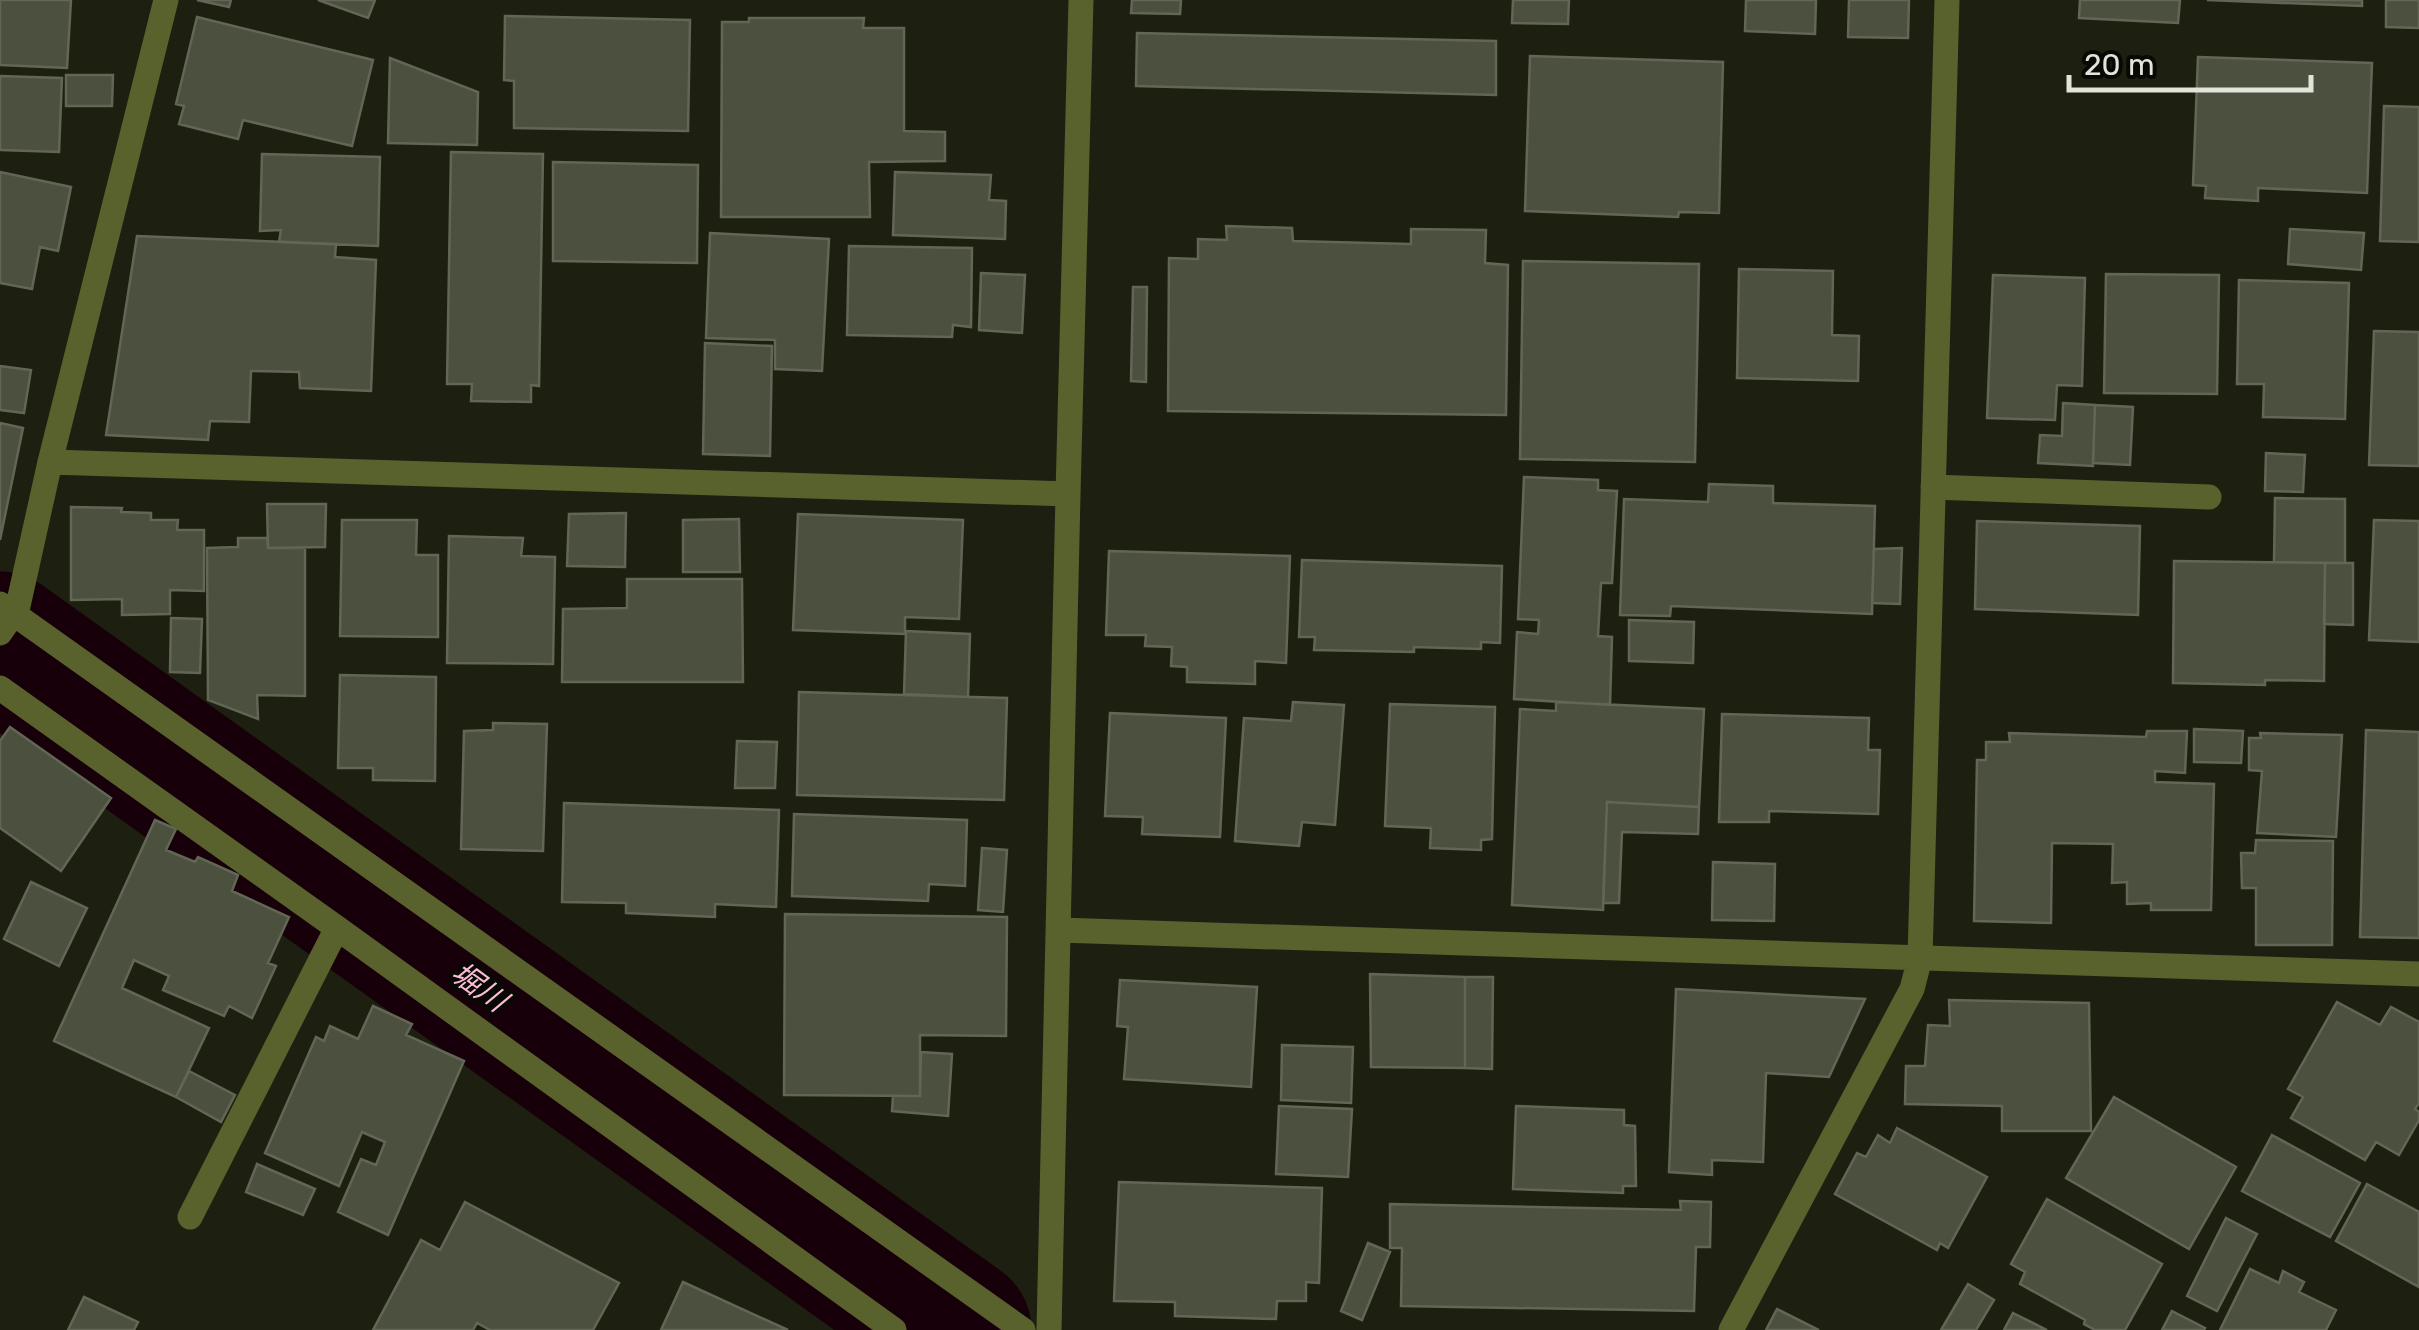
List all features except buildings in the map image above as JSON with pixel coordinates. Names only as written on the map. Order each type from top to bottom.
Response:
[{"type":"street","points":[[166,0],[50,462],[6,618],[1023,1330]]},
{"type":"street","points":[[1049,1330],[1082,0]]},
{"type":"street","points":[[1730,1330],[1912,989],[1920,958],[1946,0]]},
{"type":"street","points":[[50,462],[1068,494]]},
{"type":"street","points":[[1933,487],[2209,497]]},
{"type":"street","points":[[0,688],[894,1330]]},
{"type":"street","points":[[190,1218],[337,928]]},
{"type":"street","points":[[1059,930],[2419,974]]},
{"type":"waterway","name":"堀川","points":[[0,644],[959,1330]]}]
